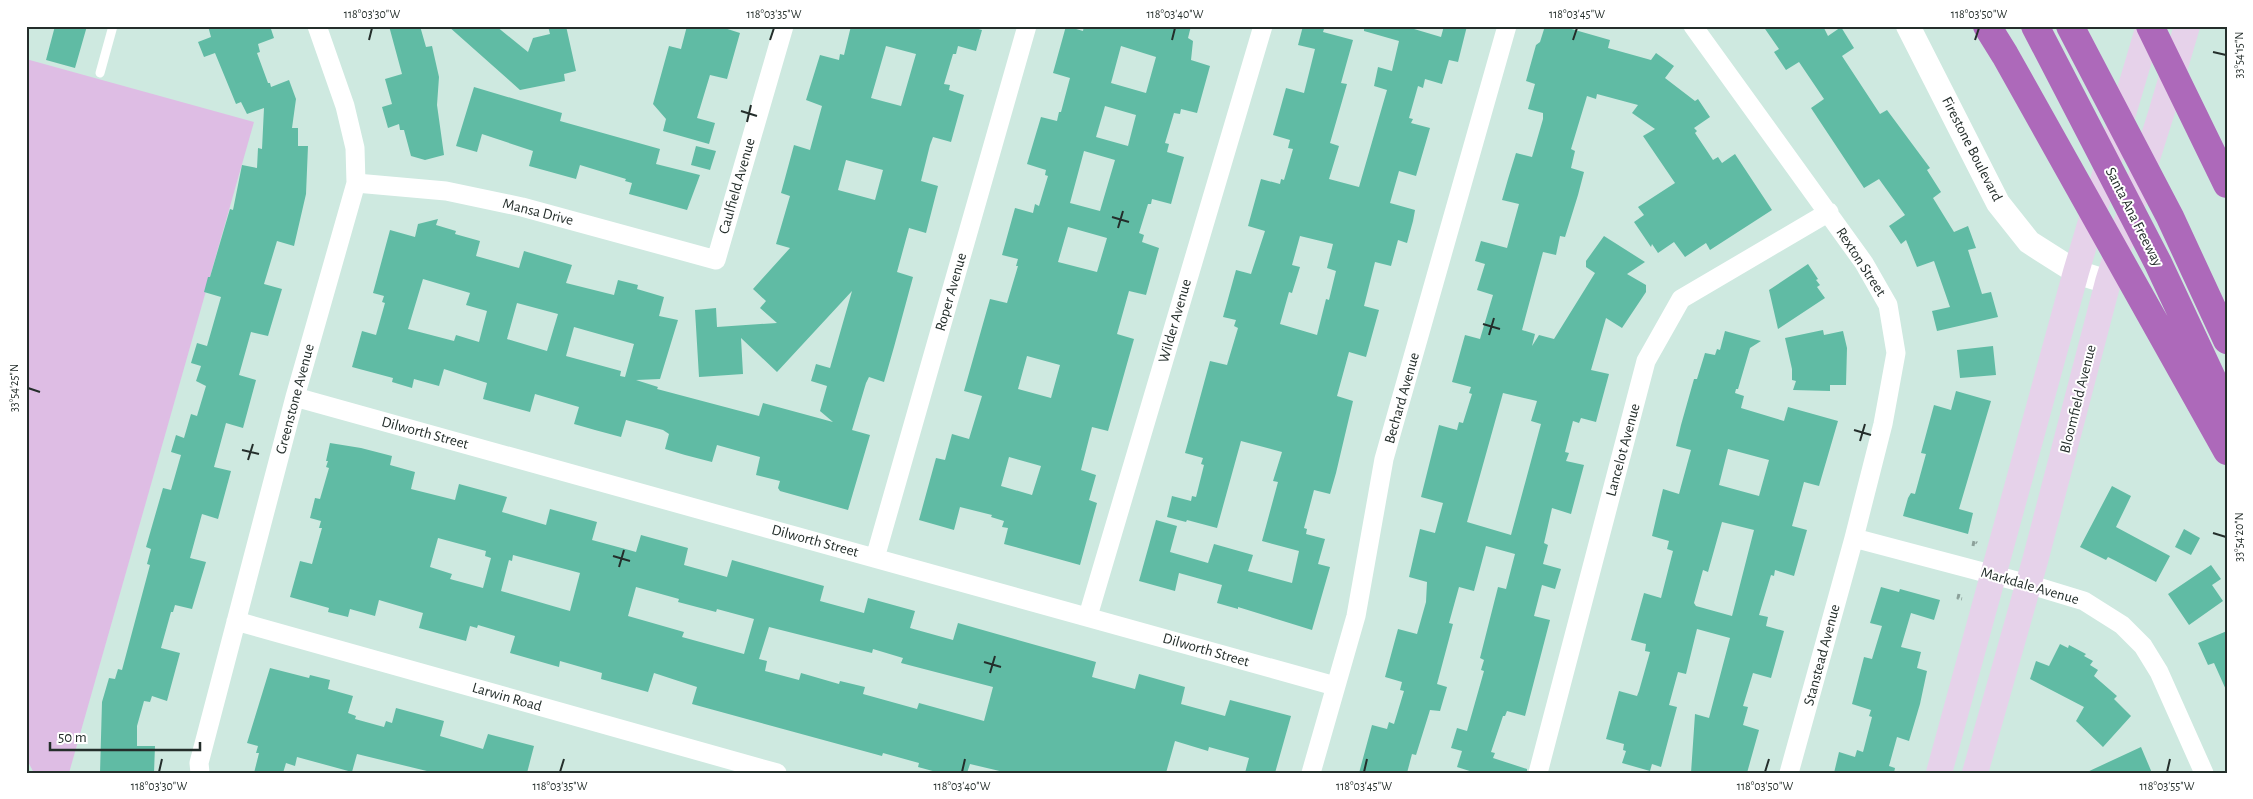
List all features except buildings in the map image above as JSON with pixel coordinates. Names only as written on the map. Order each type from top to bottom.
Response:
[{"type":"highway","points":[[1987,26],[2227,451]]},
{"type":"highway","name":"Santa Ana Freeway","points":[[2035,26],[2158,263],[2227,410]]},
{"type":"highway","points":[[2070,26],[2170,217],[2227,340]]},
{"type":"highway","points":[[2149,26],[2227,184]]},
{"type":"main road","points":[[1939,773],[1995,575],[2076,272],[2149,26]]},
{"type":"main road","name":"Bloomfield Avenue","points":[[1974,773],[2028,584],[2108,282],[2186,26]]},
{"type":"street","name":"Greenstone Avenue","points":[[200,773],[199,763],[295,397],[356,183],[355,148],[345,106],[317,26]]},
{"type":"street","name":"Caulfield Avenue","points":[[716,260],[784,26]]},
{"type":"street","name":"Roper Avenue","points":[[876,558],[1027,26]]},
{"type":"street","name":"Wilder Avenue","points":[[1088,616],[1263,26]]},
{"type":"street","name":"Bechard Avenue","points":[[1311,773],[1356,616],[1384,459],[1507,26]]},
{"type":"street","name":"Rexton Street","points":[[1693,26],[1864,263],[1888,305],[1896,353],[1883,424],[1854,538]]},
{"type":"street","name":"Firestone Boulevard","points":[[1908,26],[1998,202],[2029,242],[2076,272],[2108,282]]},
{"type":"street","name":"Mansa Drive","points":[[356,183],[446,191],[522,207],[716,260]]},
{"type":"street","name":"Lancelot Avenue","points":[[1538,773],[1646,361],[1681,299],[1828,212]]},
{"type":"street","name":"Dilworth Street","points":[[295,397],[1335,686]]},
{"type":"street","name":"Markdale Avenue","points":[[1854,538],[2028,584],[2084,601],[2122,625],[2143,646],[2159,672],[2204,773]]},
{"type":"street","name":"Stanstead Avenue","points":[[1789,773],[1854,538]]},
{"type":"street","name":"Larwin Road","points":[[236,621],[777,773]]},
{"type":"lane","points":[[100,73],[113,26]]},
{"type":"path","points":[[1960,594],[1958,598],[1962,599]]},
{"type":"shaded area","points":[[26,59],[254,122],[69,773],[34,773],[26,758]]}]
